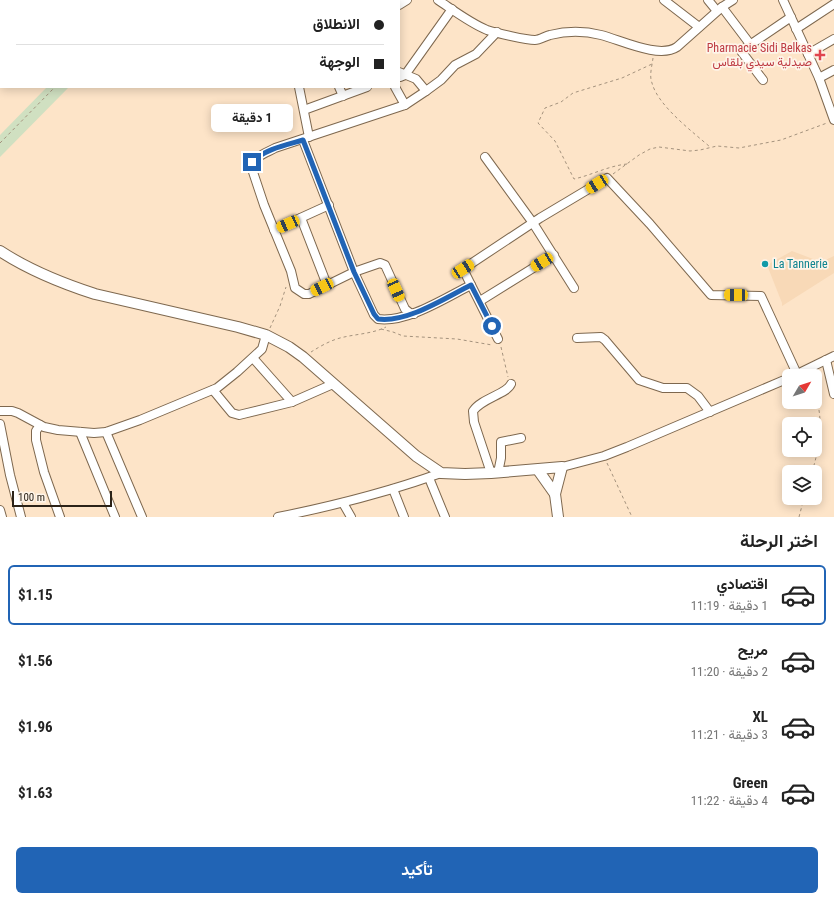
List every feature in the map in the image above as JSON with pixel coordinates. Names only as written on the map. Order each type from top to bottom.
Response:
[{"type":"main road","points":[[0,251],[53,280],[94,294],[238,327],[266,336],[289,347],[304,357],[416,456],[441,474],[495,473],[562,467],[555,494],[558,517]]},
{"type":"main road","points":[[538,470],[555,494]]},
{"type":"street","points":[[438,0],[488,30],[530,40],[537,40],[548,35],[563,32],[575,32],[600,35],[654,50],[663,51],[673,49],[720,9],[733,0]]},
{"type":"street","points":[[664,0],[699,27]]},
{"type":"street","points":[[708,0],[720,9],[750,44]]},
{"type":"street","points":[[786,1],[791,17],[831,105],[831,122]]},
{"type":"street","points":[[796,28],[834,4]]},
{"type":"street","points":[[426,91],[416,80],[401,74],[452,9]]},
{"type":"street","points":[[763,80],[741,52],[750,44],[791,17]]},
{"type":"street","points":[[414,314],[405,310],[385,266],[380,263],[354,272],[309,294],[304,294],[295,288],[291,271],[274,230],[251,166],[252,162],[275,148],[405,105],[441,80],[455,65],[476,54],[498,32]]},
{"type":"street","points":[[808,54],[834,39]]},
{"type":"street","points":[[819,78],[834,70]]},
{"type":"street","points":[[299,88],[304,110],[306,138],[354,272],[374,314],[378,319],[385,320],[414,314],[471,285]]},
{"type":"street","points":[[339,88],[343,96]]},
{"type":"street","points":[[304,110],[364,88]]},
{"type":"street","points":[[396,88],[405,105]]},
{"type":"street","points":[[485,157],[533,223],[574,288]]},
{"type":"street","points":[[496,342],[480,301],[463,269],[533,223],[607,178],[650,224],[711,295],[761,296],[792,369]]},
{"type":"street","points":[[274,230],[329,205]]},
{"type":"street","points":[[301,218],[327,285]]},
{"type":"street","points":[[480,301],[554,255]]},
{"type":"street","points":[[0,411],[22,414],[40,425],[58,430],[94,434],[106,432],[140,420],[213,390],[228,380],[262,349],[266,336]]},
{"type":"street","points":[[577,338],[601,337],[639,380],[663,388],[687,388],[698,396],[710,412]]},
{"type":"street","points":[[807,369],[834,356]]},
{"type":"street","points":[[253,358],[292,402]]},
{"type":"street","points":[[826,360],[834,394]]},
{"type":"street","points":[[562,467],[604,456],[782,381]]},
{"type":"street","points":[[213,390],[232,414],[239,415],[292,402],[333,384]]},
{"type":"street","points":[[495,473],[474,422],[473,411],[481,402],[508,388],[511,384]]},
{"type":"street","points":[[0,424],[10,475],[21,517]]},
{"type":"street","points":[[40,425],[36,431],[36,440],[44,472],[60,517]]},
{"type":"street","points":[[80,432],[115,517]]},
{"type":"street","points":[[106,432],[142,517]]},
{"type":"street","points":[[495,473],[501,458],[501,442],[521,438]]},
{"type":"street","points":[[278,517],[343,503],[441,474]]},
{"type":"street","points":[[429,478],[446,517]]},
{"type":"street","points":[[393,489],[404,517]]},
{"type":"street","points":[[343,503],[351,517]]},
{"type":"street","points":[[0,510],[2,517]]},
{"type":"path","points":[[654,50],[651,78],[652,84],[659,97],[675,116],[711,147]]},
{"type":"path","points":[[627,164],[619,165],[574,179],[555,141],[538,122],[545,108],[560,102],[573,93],[622,78],[652,64]]},
{"type":"path","points":[[0,143],[54,88]]},
{"type":"path","points":[[607,178],[650,149],[659,147],[700,150],[723,146],[739,148],[772,142],[831,122]]},
{"type":"path","points":[[266,336],[280,306],[287,284]]},
{"type":"path","points":[[304,357],[319,347],[339,338],[381,329],[388,326]]},
{"type":"path","points":[[381,329],[403,336],[496,342],[511,384]]},
{"type":"path","points":[[814,465],[820,440],[820,409]]},
{"type":"path","points":[[604,456],[632,517]]},
{"type":"path","points":[[799,517],[802,505]]},
{"type":"shaded area","points":[[792,251],[821,262],[834,256],[834,273],[782,306],[767,265]]},
{"type":"green space","points":[[46,88],[68,88],[0,157],[0,135]]},
{"type":"place","name":"Pharmacie Sidi Belkas صيدلية سيدي بلقاس","points":[[820,55]]},
{"type":"place","name":"La Tannerie","points":[[765,264]]},
{"type":"route","points":[[252,162],[275,148],[303,140],[354,272],[374,314],[378,319],[385,320],[414,314],[471,285],[492,326]]}]
